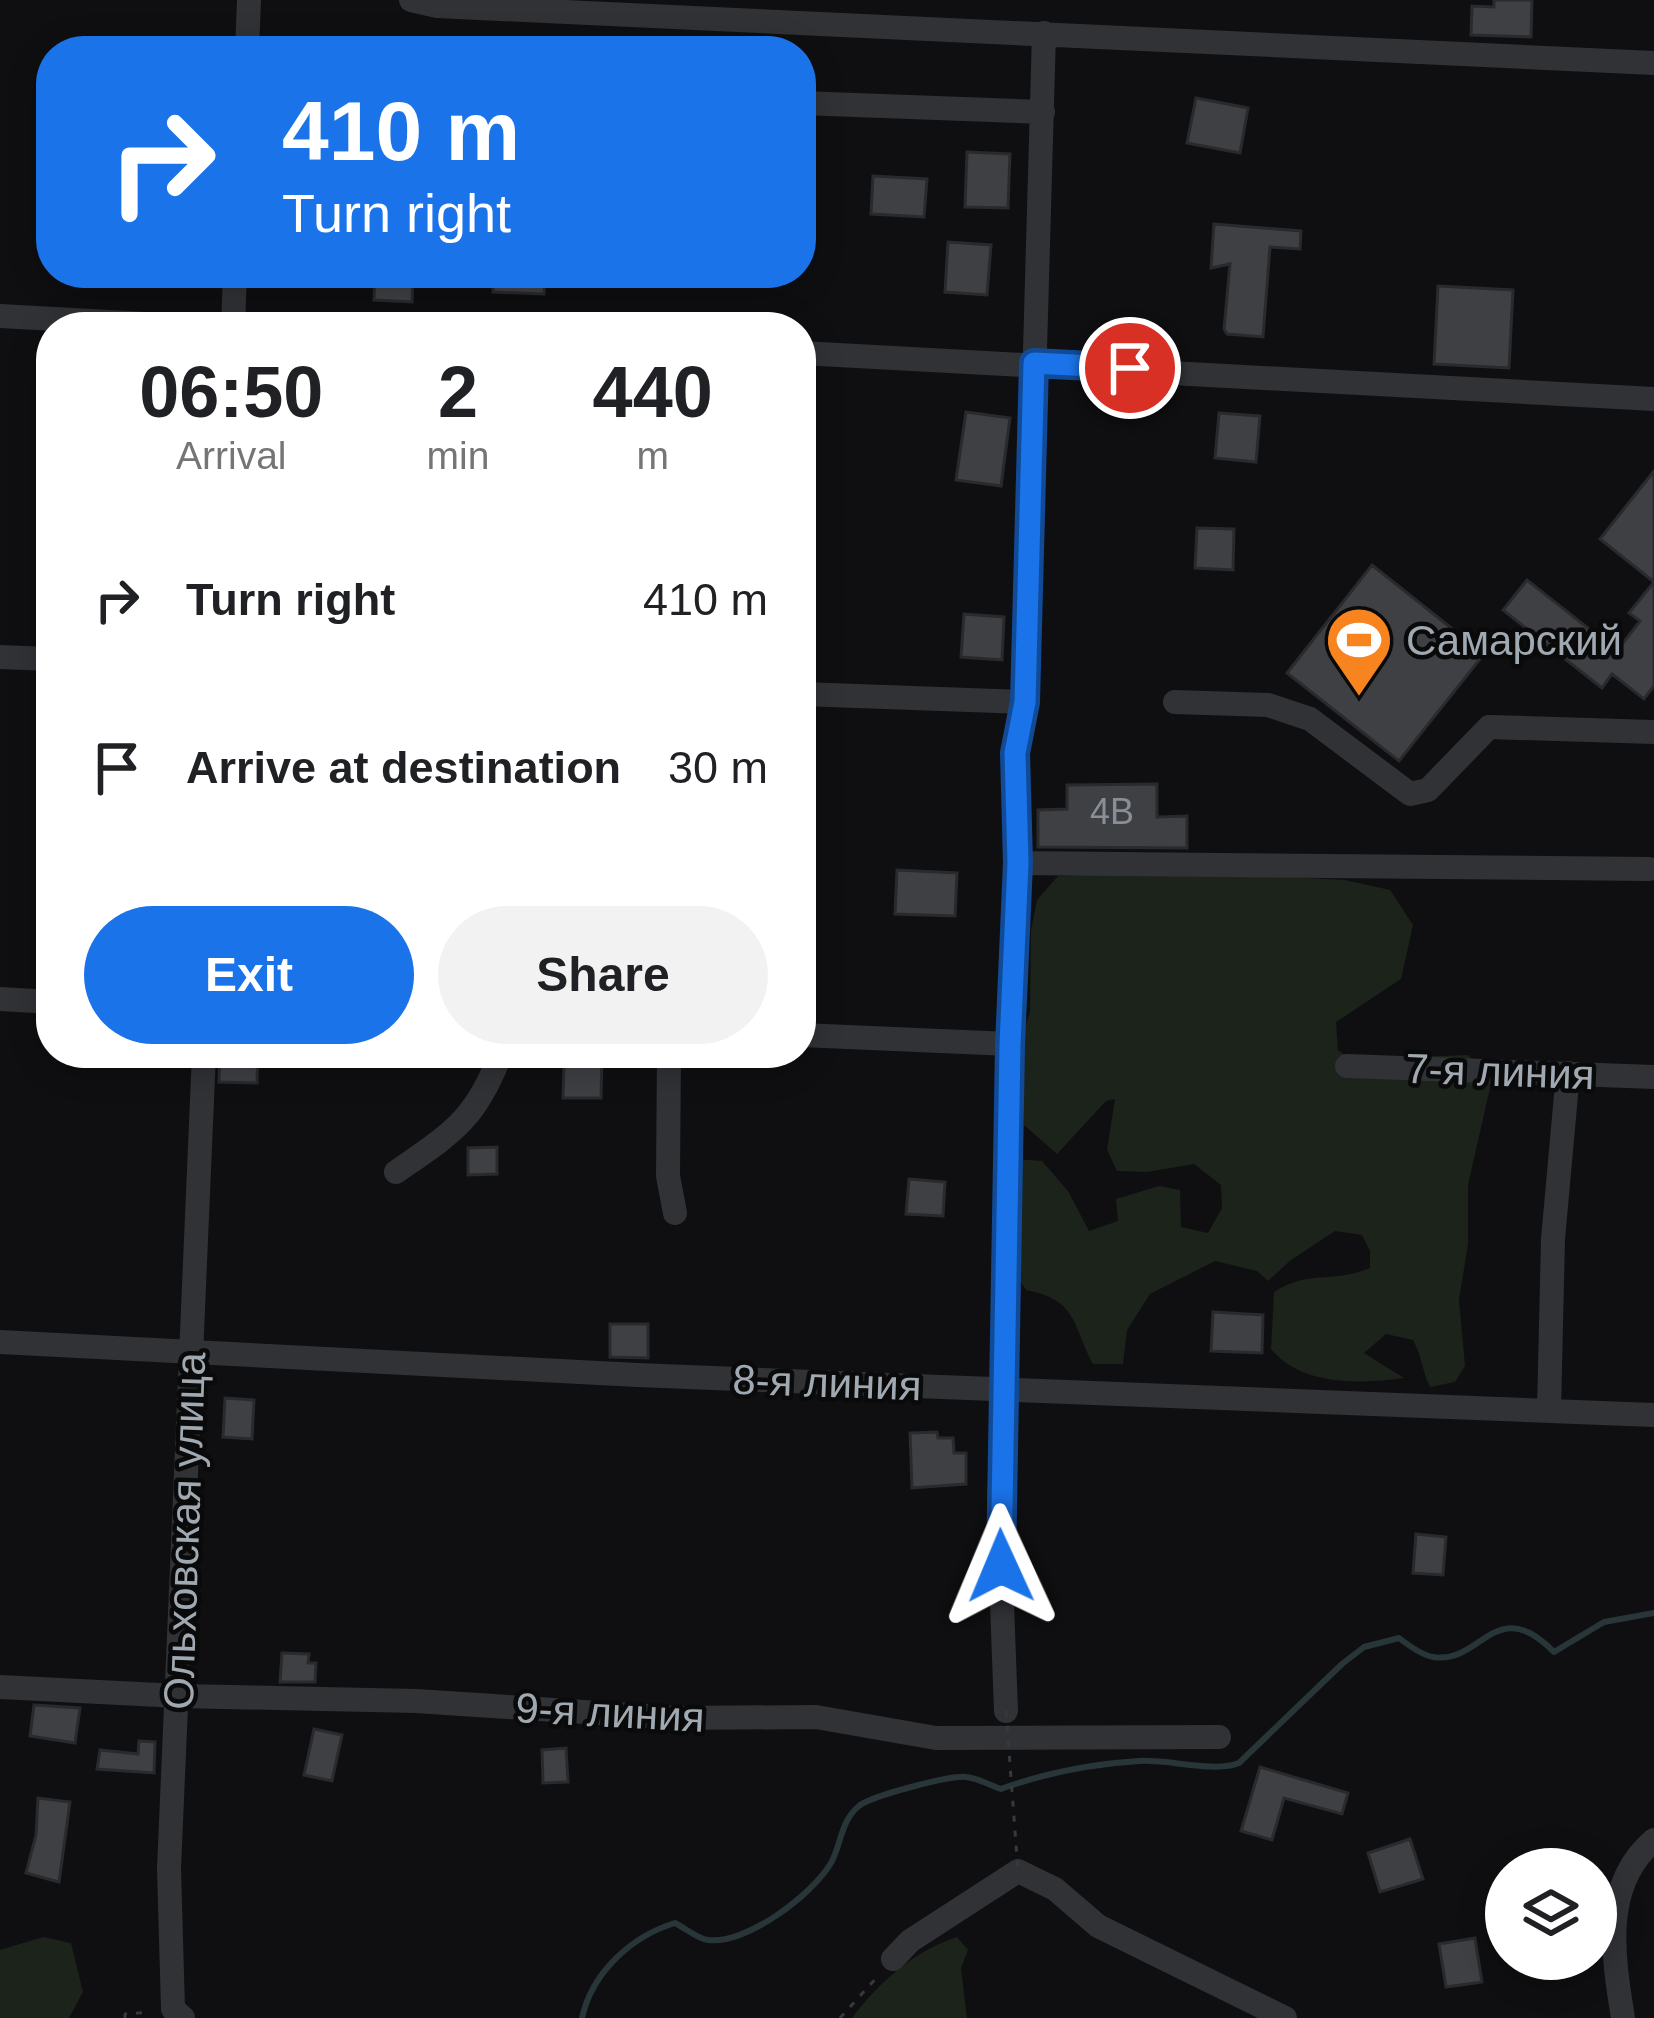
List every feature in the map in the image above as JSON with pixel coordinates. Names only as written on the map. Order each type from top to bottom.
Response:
[{"type":"street","points":[[248,36],[249,0]]},
{"type":"street","points":[[411,0],[437,5],[1654,63]]},
{"type":"street","points":[[1006,1712],[1000,1524],[1018,863],[1015,753],[1025,702],[1044,33]]},
{"type":"street","points":[[816,104],[1043,112]]},
{"type":"street","points":[[0,316],[36,318]]},
{"type":"street","points":[[816,354],[1654,399]]},
{"type":"street","points":[[0,657],[36,658]]},
{"type":"street","points":[[816,695],[1025,702]]},
{"type":"street","points":[[1175,702],[1268,705],[1310,718],[1410,794],[1428,790],[1489,727],[1654,732]]},
{"type":"street","points":[[1018,863],[1649,869]]},
{"type":"street","points":[[0,1000],[36,1001]]},
{"type":"street","points":[[816,1036],[1010,1045]]},
{"type":"street","name":"7-я линия","points":[[1347,1066],[1654,1076]]},
{"type":"street","name":"Ольховская улица","points":[[178,2014],[169,1869],[203,1068]]},
{"type":"street","points":[[397,1172],[462,1126],[496,1068]]},
{"type":"street","points":[[669,1068],[668,1176],[675,1213]]},
{"type":"street","points":[[1549,1410],[1553,1239],[1568,1073]]},
{"type":"street","name":"8-я линия","points":[[0,1342],[637,1375],[1654,1415]]},
{"type":"street","name":"9-я линия","points":[[0,1687],[416,1701],[676,1718],[816,1718],[936,1738],[1219,1737]]},
{"type":"street","points":[[1623,2018],[1611,1943],[1625,1871],[1654,1840]]},
{"type":"street","points":[[893,1959],[910,1941],[1018,1871],[1055,1889],[1098,1926],[1285,2018]]},
{"type":"path","points":[[1006,1712],[1018,1871]]},
{"type":"path","points":[[840,2018],[893,1959]]},
{"type":"path","points":[[125,2018],[125,2014],[178,2014]]},
{"type":"shaded area","points":[[1181,871],[1345,880],[1390,890],[1413,925],[1401,979],[1336,1022],[1338,1050],[1364,1069],[1412,1057],[1468,1055],[1492,1079],[1468,1185],[1468,1244],[1459,1300],[1465,1366],[1455,1382],[1430,1387],[1413,1340],[1386,1334],[1364,1353],[1404,1378],[1332,1380],[1299,1370],[1271,1349],[1274,1292],[1299,1281],[1370,1268],[1370,1251],[1362,1235],[1335,1231],[1268,1281],[1257,1271],[1215,1261],[1150,1294],[1127,1330],[1123,1364],[1093,1364],[1071,1315],[1055,1300],[1026,1290],[1010,1266],[1015,1159],[1042,1161],[1068,1191],[1089,1231],[1118,1221],[1116,1199],[1159,1186],[1180,1190],[1181,1227],[1208,1233],[1222,1208],[1221,1185],[1194,1164],[1147,1172],[1117,1171],[1107,1150],[1115,1099],[1106,1101],[1057,1154],[1024,1125],[1024,1031],[1030,1012],[1031,930],[1037,900],[1058,876]]},
{"type":"shaded area","points":[[43,1937],[71,1943],[83,1992],[69,2018],[0,2018],[0,1950]]},
{"type":"shaded area","points":[[957,1937],[968,1950],[961,1968],[967,2018],[852,2018],[898,1969]]},
{"type":"building","points":[[1494,0],[1532,0],[1531,37],[1471,35],[1472,6],[1494,7]]},
{"type":"building","points":[[1196,98],[1248,108],[1240,153],[1187,143]]},
{"type":"building","points":[[967,152],[1010,154],[1008,208],[965,207]]},
{"type":"building","points":[[873,176],[927,179],[924,217],[871,214]]},
{"type":"building","points":[[1214,224],[1301,231],[1300,249],[1270,247],[1263,337],[1227,334],[1224,329],[1230,264],[1211,268]]},
{"type":"building","points":[[948,242],[991,245],[987,295],[945,292]]},
{"type":"building","points":[[1438,286],[1513,290],[1509,368],[1434,364]]},
{"type":"building","points":[[374,288],[412,288],[412,302],[374,300]]},
{"type":"building","points":[[493,288],[544,288],[544,294],[493,292]]},
{"type":"building","points":[[966,412],[1010,418],[1001,486],[956,480]]},
{"type":"building","points":[[1219,413],[1260,416],[1256,462],[1215,458]]},
{"type":"building","points":[[1654,471],[1654,582],[1600,539]]},
{"type":"building","points":[[1197,528],[1234,529],[1233,570],[1195,568]]},
{"type":"building","points":[[1372,565],[1484,654],[1399,761],[1287,673]]},
{"type":"building","points":[[1527,580],[1617,651],[1640,621],[1629,613],[1654,582],[1654,686],[1644,699],[1612,674],[1602,688],[1503,610]]},
{"type":"building","points":[[964,614],[1004,617],[1002,660],[961,657]]},
{"type":"building","points":[[1157,784],[1157,817],[1187,816],[1187,848],[1038,847],[1038,810],[1067,809],[1067,785]]},
{"type":"building","points":[[897,870],[957,873],[955,916],[895,914]]},
{"type":"building","points":[[219,1068],[258,1068],[257,1083],[219,1082]]},
{"type":"building","points":[[564,1068],[602,1068],[601,1098],[563,1098]]},
{"type":"building","points":[[497,1147],[497,1174],[468,1175],[468,1148]]},
{"type":"building","points":[[909,1179],[945,1182],[943,1216],[906,1214]]},
{"type":"building","points":[[1213,1312],[1263,1315],[1262,1353],[1211,1351]]},
{"type":"building","points":[[610,1324],[648,1324],[648,1358],[610,1357]]},
{"type":"building","points":[[225,1398],[254,1400],[252,1439],[223,1437]]},
{"type":"building","points":[[937,1432],[938,1438],[953,1438],[954,1453],[966,1453],[966,1484],[912,1488],[910,1433]]},
{"type":"building","points":[[1416,1534],[1446,1537],[1443,1575],[1413,1573]]},
{"type":"building","points":[[282,1653],[309,1654],[308,1663],[316,1663],[315,1682],[280,1682]]},
{"type":"building","points":[[34,1705],[80,1708],[75,1743],[30,1736]]},
{"type":"building","points":[[314,1729],[342,1735],[332,1781],[304,1775]]},
{"type":"building","points":[[139,1741],[155,1742],[154,1773],[97,1769],[100,1750],[138,1754]]},
{"type":"building","points":[[566,1748],[568,1782],[543,1783],[542,1750]]},
{"type":"building","points":[[1260,1767],[1348,1793],[1342,1814],[1284,1798],[1272,1840],[1241,1831]]},
{"type":"building","points":[[38,1798],[70,1802],[59,1882],[26,1873],[36,1835]]},
{"type":"building","points":[[1410,1839],[1423,1879],[1380,1892],[1368,1853]]},
{"type":"building","points":[[1475,1938],[1482,1982],[1446,1987],[1439,1944]]},
{"type":"waterway","points":[[582,2018],[604,1971],[644,1937],[675,1923],[704,1939],[741,1935],[794,1903],[831,1863],[853,1812],[879,1797],[957,1777],[1001,1789],[1051,1774],[1121,1762],[1229,1766],[1239,1763],[1364,1647],[1399,1638],[1428,1656],[1450,1657],[1503,1629],[1517,1629],[1534,1635],[1554,1652],[1604,1622],[1654,1613]]},
{"type":"place","name":"Самарский","points":[[1359,699]]},
{"type":"route","points":[[1001,1566],[1018,863],[1015,753],[1025,702],[1034,363],[1130,368]]}]
